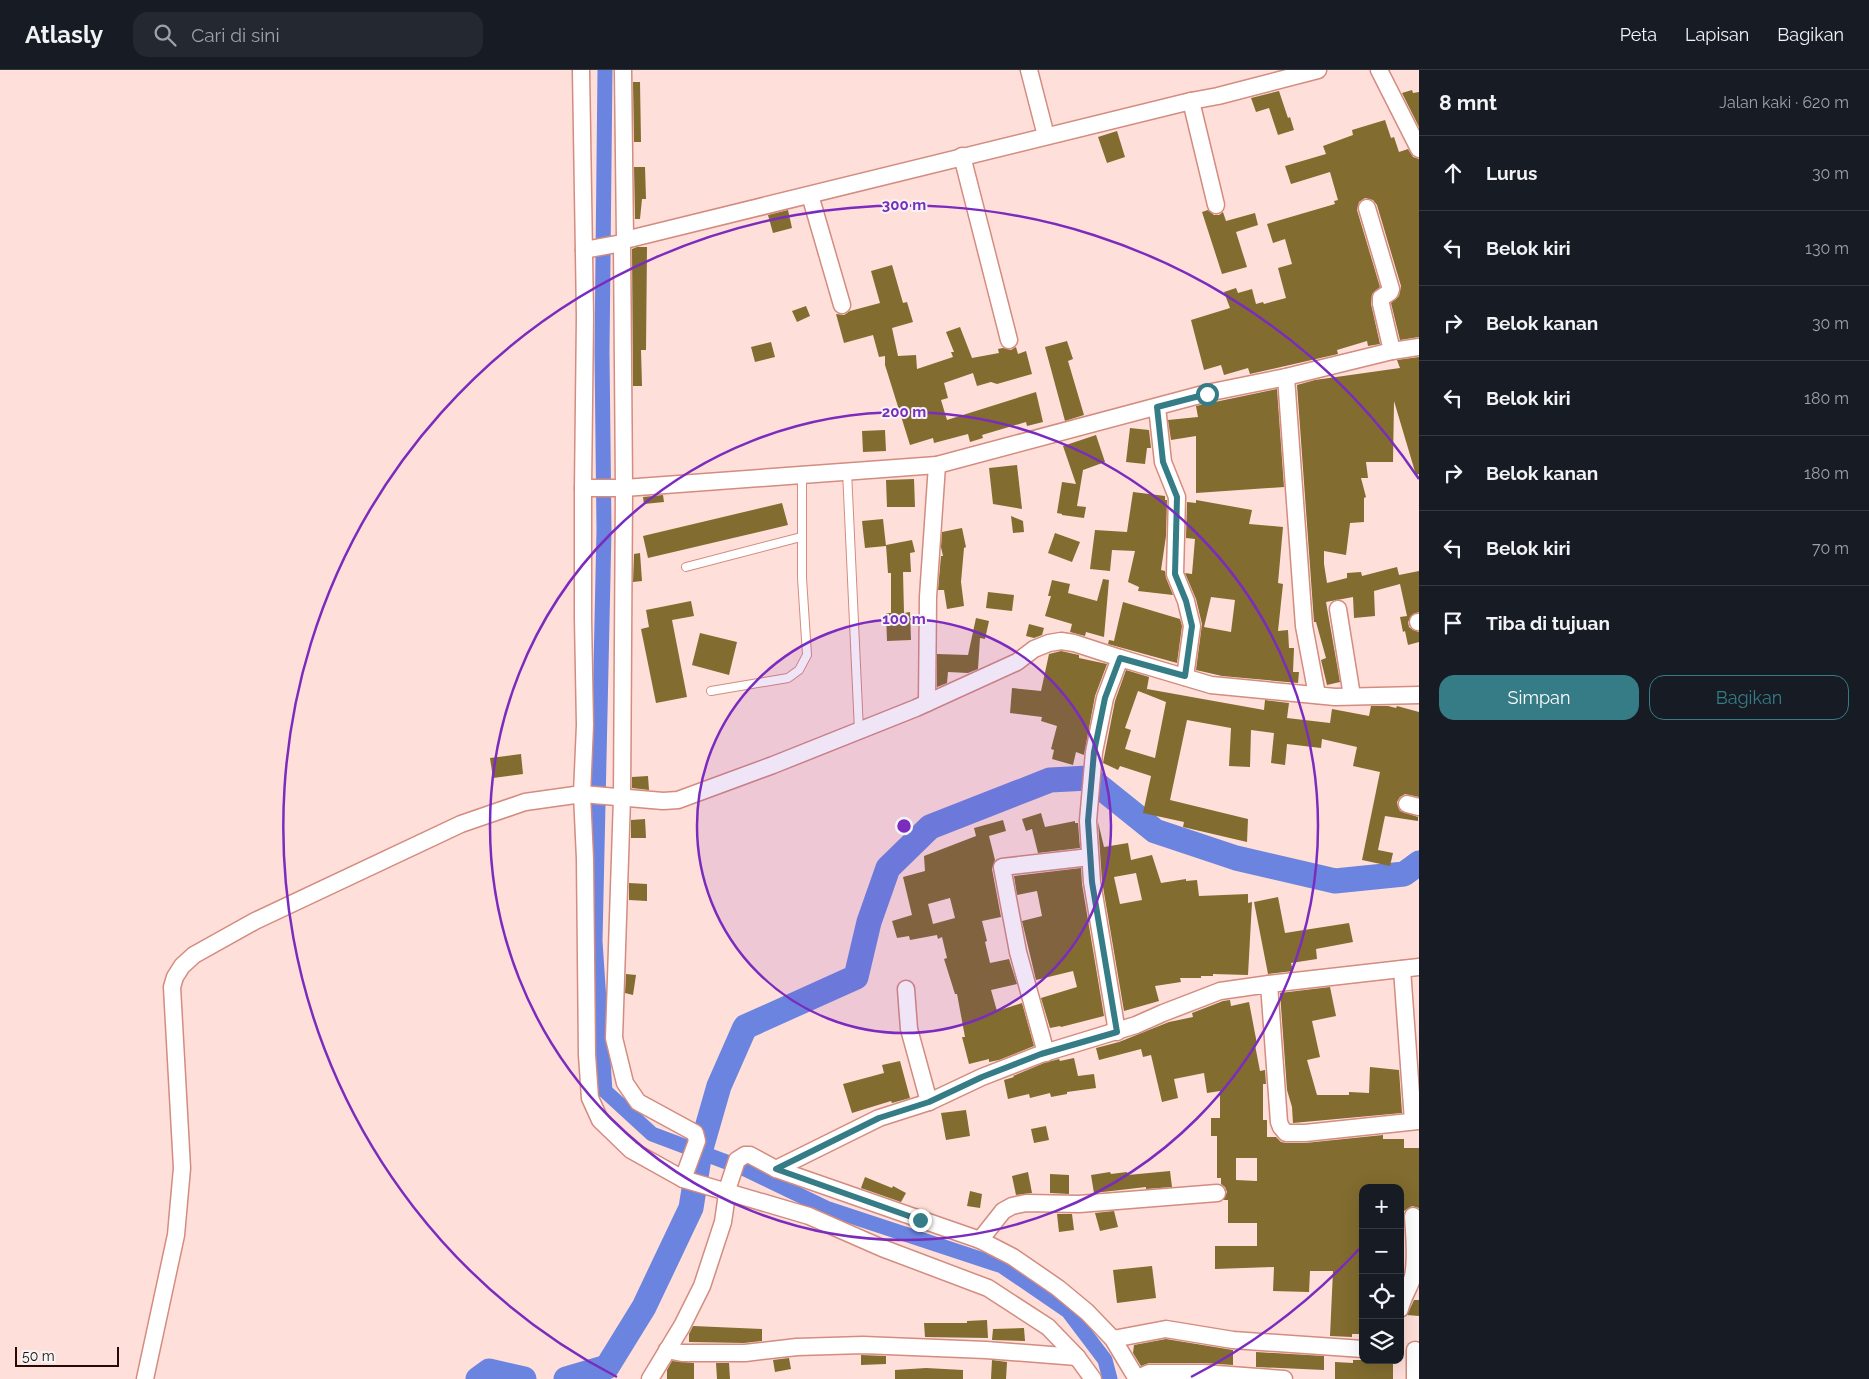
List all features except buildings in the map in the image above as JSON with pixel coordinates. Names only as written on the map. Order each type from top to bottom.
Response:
[{"type":"street","points":[[581,70],[588,249],[583,619],[587,1055],[590,1098],[600,1120],[631,1150],[723,1189],[809,1216],[882,1248],[988,1288],[1048,1327],[1077,1357],[1093,1379]]},
{"type":"street","points":[[623,70],[621,242],[622,488],[614,1038],[625,1083],[638,1102],[695,1133],[697,1140],[687,1175]]},
{"type":"street","points":[[1029,70],[1046,136]]},
{"type":"street","points":[[588,249],[1318,70]]},
{"type":"street","points":[[1379,70],[1419,149]]},
{"type":"street","points":[[1191,101],[1216,205]]},
{"type":"street","points":[[962,156],[1009,340]]},
{"type":"street","points":[[810,195],[842,305]]},
{"type":"street","points":[[1367,208],[1391,289],[1390,292],[1381,298],[1380,304],[1392,351]]},
{"type":"street","points":[[585,488],[622,488],[938,464],[1207,394],[1419,346]]},
{"type":"street","points":[[1286,377],[1304,626],[1317,695]]},
{"type":"street","points":[[1157,407],[1163,462],[1177,497],[1175,574],[1186,601],[1192,626],[1185,676]]},
{"type":"street","points":[[927,703],[928,597],[938,464]]},
{"type":"street","points":[[1338,608],[1352,696]]},
{"type":"street","points":[[145,1379],[176,1235],[182,1168],[172,987],[175,977],[182,966],[194,955],[255,921],[461,824],[525,802],[586,795],[663,802],[678,800],[773,765],[927,703],[1016,662],[1034,649],[1049,642],[1074,643],[1211,685],[1317,695],[1419,695]]},
{"type":"street","points":[[1117,1032],[1098,926],[1092,882],[1088,821],[1092,768],[1105,698],[1120,658]]},
{"type":"street","points":[[1046,1053],[1018,952],[1002,867],[1090,857]]},
{"type":"street","points":[[776,1169],[879,1118],[929,1102],[982,1077],[1046,1053],[1136,1026],[1162,1013],[1220,991],[1419,967]]},
{"type":"street","points":[[1269,984],[1279,1122],[1286,1133],[1305,1133],[1416,1121],[1402,969]]},
{"type":"street","points":[[906,989],[909,1029],[929,1102]]},
{"type":"street","points":[[650,1379],[682,1326],[702,1286],[723,1222],[723,1189],[737,1160],[746,1155],[750,1155],[776,1169],[980,1240],[1013,1258],[1058,1288],[1088,1312],[1113,1339],[1137,1379],[1149,1373],[1211,1374],[1284,1379]]},
{"type":"street","points":[[980,1240],[1004,1211],[1012,1206],[1026,1203],[1078,1204],[1217,1193]]},
{"type":"street","points":[[1404,1294],[1412,1278],[1415,1257],[1413,1216]]},
{"type":"street","points":[[1113,1339],[1166,1329],[1233,1340],[1359,1349]]},
{"type":"street","points":[[667,1350],[682,1353],[746,1353],[797,1347],[863,1345],[986,1350],[1077,1357]]},
{"type":"street","points":[[1412,1351],[1415,1379]]},
{"type":"lane","points":[[847,471],[859,731]]},
{"type":"lane","points":[[711,691],[788,678],[799,670],[807,655],[803,610],[802,475]]},
{"type":"lane","points":[[686,567],[801,537]]},
{"type":"waterway","points":[[605,70],[602,352],[604,530],[595,941],[605,1091],[652,1134],[745,1169],[826,1208],[1002,1266],[1068,1311],[1105,1360],[1110,1379]]},
{"type":"waterway","points":[[566,1379],[607,1367],[644,1307],[691,1208],[700,1152],[719,1086],[745,1027],[856,977],[869,922],[888,868],[930,827],[1050,780],[1089,778],[1155,831],[1236,858],[1335,881],[1404,874],[1419,863]]},
{"type":"waterway","points":[[478,1379],[489,1371],[524,1379]]},
{"type":"route","points":[[920,1220],[776,1169],[879,1118],[929,1102],[982,1077],[1041,1054],[1117,1032],[1092,882],[1088,821],[1094,752],[1105,698],[1120,658],[1185,676],[1192,626],[1186,601],[1175,574],[1174,553],[1177,497],[1163,462],[1157,407],[1207,394]]}]
